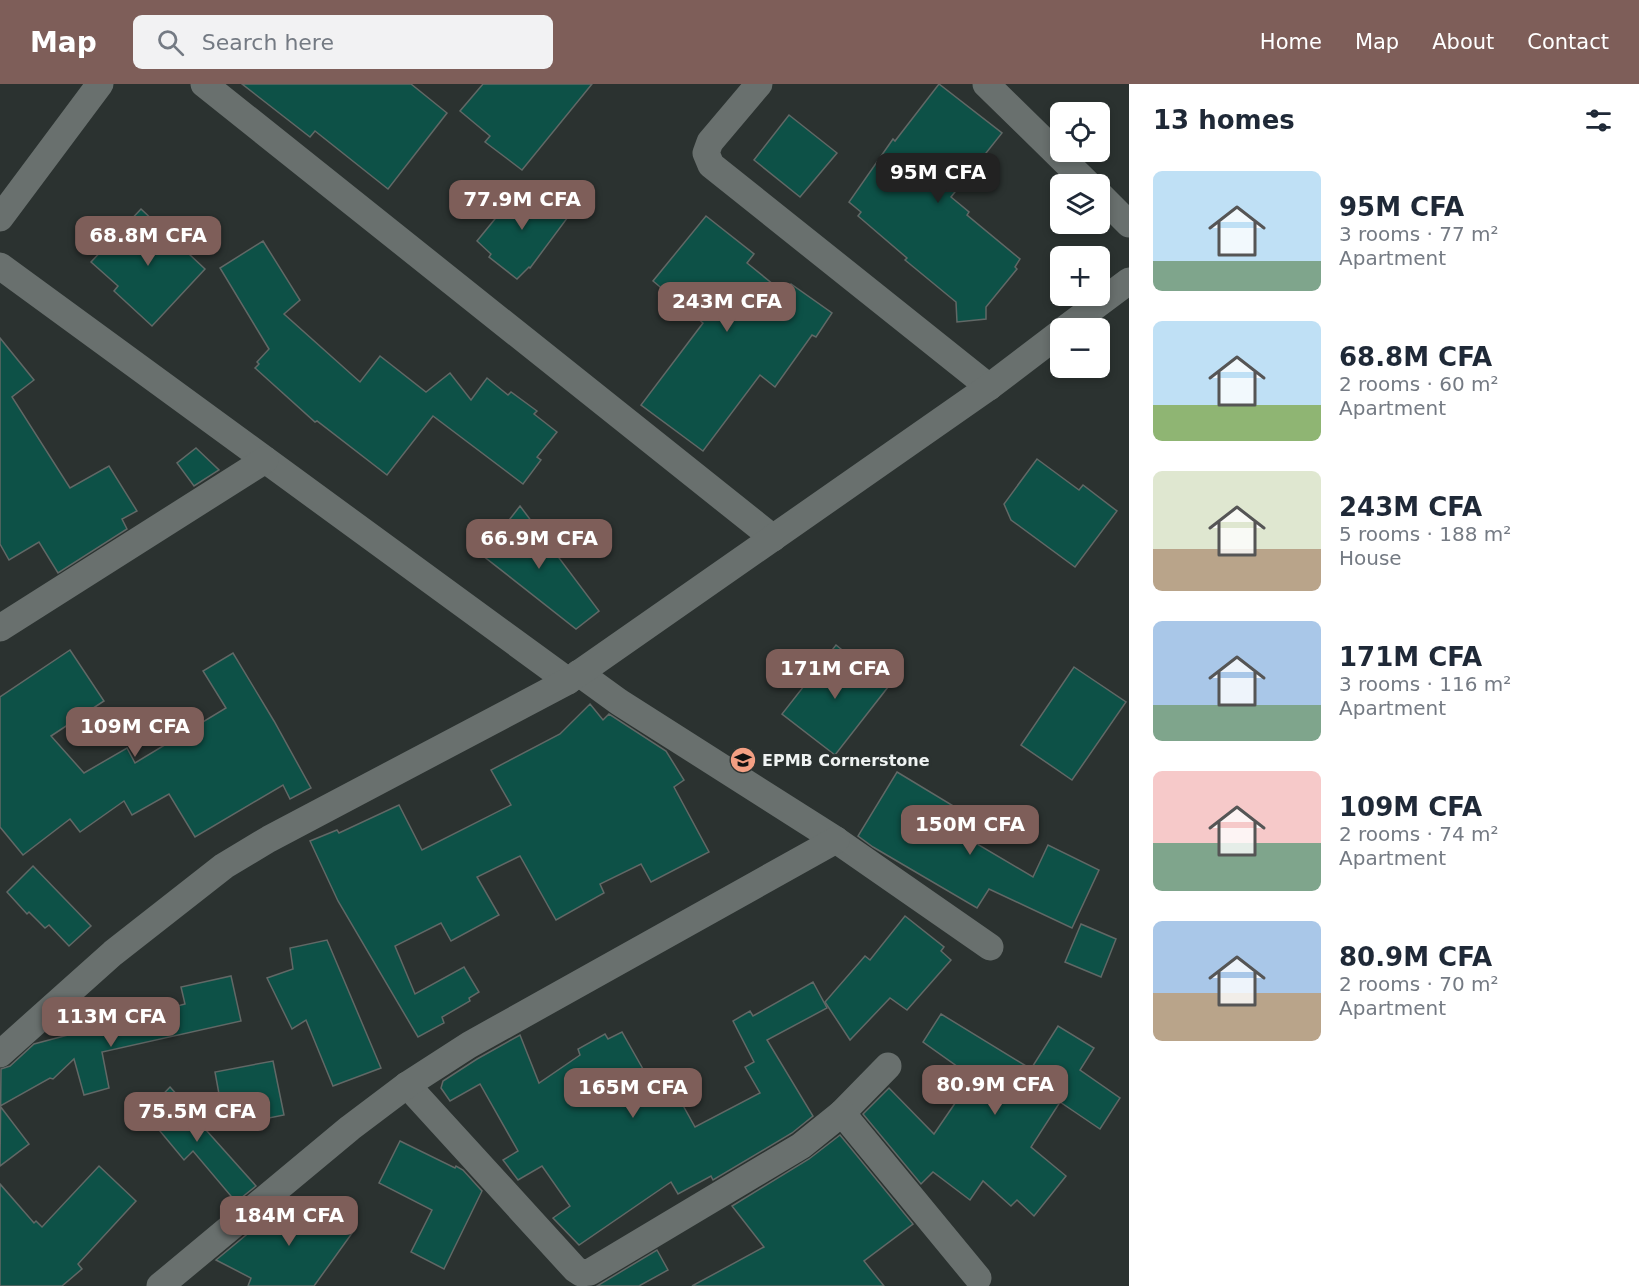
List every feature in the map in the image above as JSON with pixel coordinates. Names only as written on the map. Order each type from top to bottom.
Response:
[{"type":"street","points":[[0,218],[100,84]]},
{"type":"street","points":[[204,84],[773,538]]},
{"type":"street","points":[[759,84],[710,142],[706,153],[711,165],[988,387]]},
{"type":"street","points":[[986,84],[1078,174]]},
{"type":"street","points":[[1110,205],[1129,224]]},
{"type":"street","points":[[0,266],[265,460],[573,677],[619,702],[836,840],[990,947]]},
{"type":"street","points":[[1079,318],[1129,281]]},
{"type":"street","points":[[0,1054],[113,953],[224,866],[269,839],[573,677],[988,387],[1050,340]]},
{"type":"street","points":[[0,628],[265,460]]},
{"type":"street","points":[[160,1286],[350,1128],[407,1085],[469,1045],[836,840]]},
{"type":"street","points":[[407,1085],[581,1273],[590,1272],[801,1146],[842,1113],[888,1066]]},
{"type":"street","points":[[842,1113],[978,1278]]},
{"type":"building","points":[[242,84],[411,84],[447,113],[388,189],[315,131],[310,137]]},
{"type":"building","points":[[483,84],[592,84],[522,170],[485,142],[490,136],[460,111]]},
{"type":"building","points":[[939,84],[1002,133],[951,197],[969,212],[967,215],[1020,259],[1015,267],[1017,269],[986,307],[986,319],[957,322],[956,302],[905,260],[907,258],[858,216],[861,212],[849,202],[893,139],[895,141]]},
{"type":"building","points":[[789,115],[837,153],[800,197],[754,160]]},
{"type":"building","points":[[525,182],[568,217],[530,268],[517,279],[489,257],[491,254],[477,241]]},
{"type":"building","points":[[141,209],[205,269],[152,326],[114,291],[118,286],[91,262]]},
{"type":"building","points":[[706,216],[754,254],[747,263],[784,293],[791,284],[832,313],[816,337],[812,335],[775,387],[760,375],[703,451],[641,405],[703,323],[653,281]]},
{"type":"building","points":[[263,241],[300,300],[284,314],[360,382],[380,356],[426,392],[450,373],[471,400],[487,378],[508,395],[511,392],[537,411],[534,414],[557,432],[537,457],[541,460],[523,484],[433,416],[387,475],[317,421],[315,422],[255,368],[259,364],[257,362],[269,349],[220,268]]},
{"type":"building","points":[[0,338],[34,380],[12,397],[70,488],[109,466],[137,511],[122,519],[127,529],[58,573],[39,542],[9,560],[0,544]]},
{"type":"building","points":[[196,448],[219,470],[194,486],[177,463]]},
{"type":"building","points":[[1037,459],[1079,490],[1083,485],[1117,511],[1075,567],[1011,520],[1004,504]]},
{"type":"building","points":[[520,506],[599,611],[576,629],[482,555]]},
{"type":"building","points":[[836,645],[888,687],[835,755],[782,714]]},
{"type":"building","points":[[70,650],[104,701],[51,736],[84,773],[127,748],[135,763],[226,708],[203,671],[233,653],[311,788],[290,799],[283,785],[195,837],[169,794],[132,815],[124,801],[80,832],[70,819],[23,855],[0,827],[0,697]]},
{"type":"building","points":[[1074,667],[1126,702],[1072,780],[1021,745]]},
{"type":"building","points":[[590,704],[603,720],[609,714],[666,751],[684,780],[674,787],[709,852],[651,882],[641,864],[600,884],[604,893],[556,920],[520,856],[477,877],[499,915],[451,941],[441,923],[395,946],[415,994],[464,967],[479,992],[469,998],[470,1001],[442,1017],[444,1023],[418,1037],[338,901],[310,841],[337,830],[339,833],[399,805],[422,850],[511,805],[491,770],[560,734]]},
{"type":"building","points":[[897,772],[960,810],[950,828],[1033,877],[1048,845],[1099,870],[1072,928],[989,889],[977,908],[858,836]]},
{"type":"building","points":[[33,866],[91,926],[69,946],[49,925],[45,928],[29,912],[27,914],[7,892]]},
{"type":"building","points":[[905,916],[944,947],[941,951],[951,960],[907,1010],[890,998],[850,1040],[825,1002],[865,956],[870,960]]},
{"type":"building","points":[[1081,924],[1116,939],[1101,977],[1065,962]]},
{"type":"building","points":[[327,940],[381,1068],[333,1086],[306,1020],[292,1029],[267,978],[293,969],[290,948]]},
{"type":"building","points":[[231,976],[241,1021],[102,1052],[109,1088],[84,1095],[74,1059],[53,1079],[50,1078],[1,1106],[1,1069],[10,1066],[34,1044],[185,1004],[181,987]]},
{"type":"building","points":[[813,982],[827,1008],[767,1040],[813,1116],[792,1133],[713,1180],[711,1176],[678,1194],[671,1182],[579,1245],[553,1218],[570,1206],[542,1166],[518,1180],[503,1160],[518,1151],[480,1084],[450,1101],[441,1088],[443,1081],[520,1035],[539,1083],[580,1055],[578,1049],[605,1034],[608,1039],[622,1032],[660,1099],[675,1091],[695,1127],[760,1093],[745,1067],[754,1062],[733,1021],[750,1011],[753,1016]]},
{"type":"building","points":[[941,1014],[1031,1069],[1058,1026],[1094,1048],[1080,1070],[1120,1098],[1100,1129],[1060,1102],[1031,1147],[1066,1176],[1034,1216],[1017,1200],[1011,1206],[983,1181],[970,1200],[933,1172],[921,1184],[863,1114],[889,1088],[934,1134],[962,1093],[948,1080],[958,1067],[923,1042]]},
{"type":"building","points":[[273,1061],[284,1115],[225,1127],[215,1072]]},
{"type":"building","points":[[170,1087],[256,1186],[236,1202],[193,1151],[184,1160],[145,1113]]},
{"type":"building","points":[[1,1107],[29,1144],[0,1166]]},
{"type":"building","points":[[840,1135],[913,1224],[864,1261],[884,1286],[692,1286],[764,1247],[732,1206],[809,1159]]},
{"type":"building","points":[[400,1141],[463,1170],[482,1191],[444,1269],[411,1252],[432,1210],[379,1183]]},
{"type":"building","points":[[99,1166],[136,1201],[78,1264],[82,1269],[62,1286],[0,1286],[0,1184],[34,1223],[36,1221],[42,1227]]},
{"type":"building","points":[[292,1197],[355,1229],[314,1286],[248,1286],[251,1278],[216,1260]]},
{"type":"building","points":[[657,1250],[668,1270],[639,1286],[597,1286]]},
{"type":"place","name":"EPMB Cornerstone","points":[[743,760]]}]
